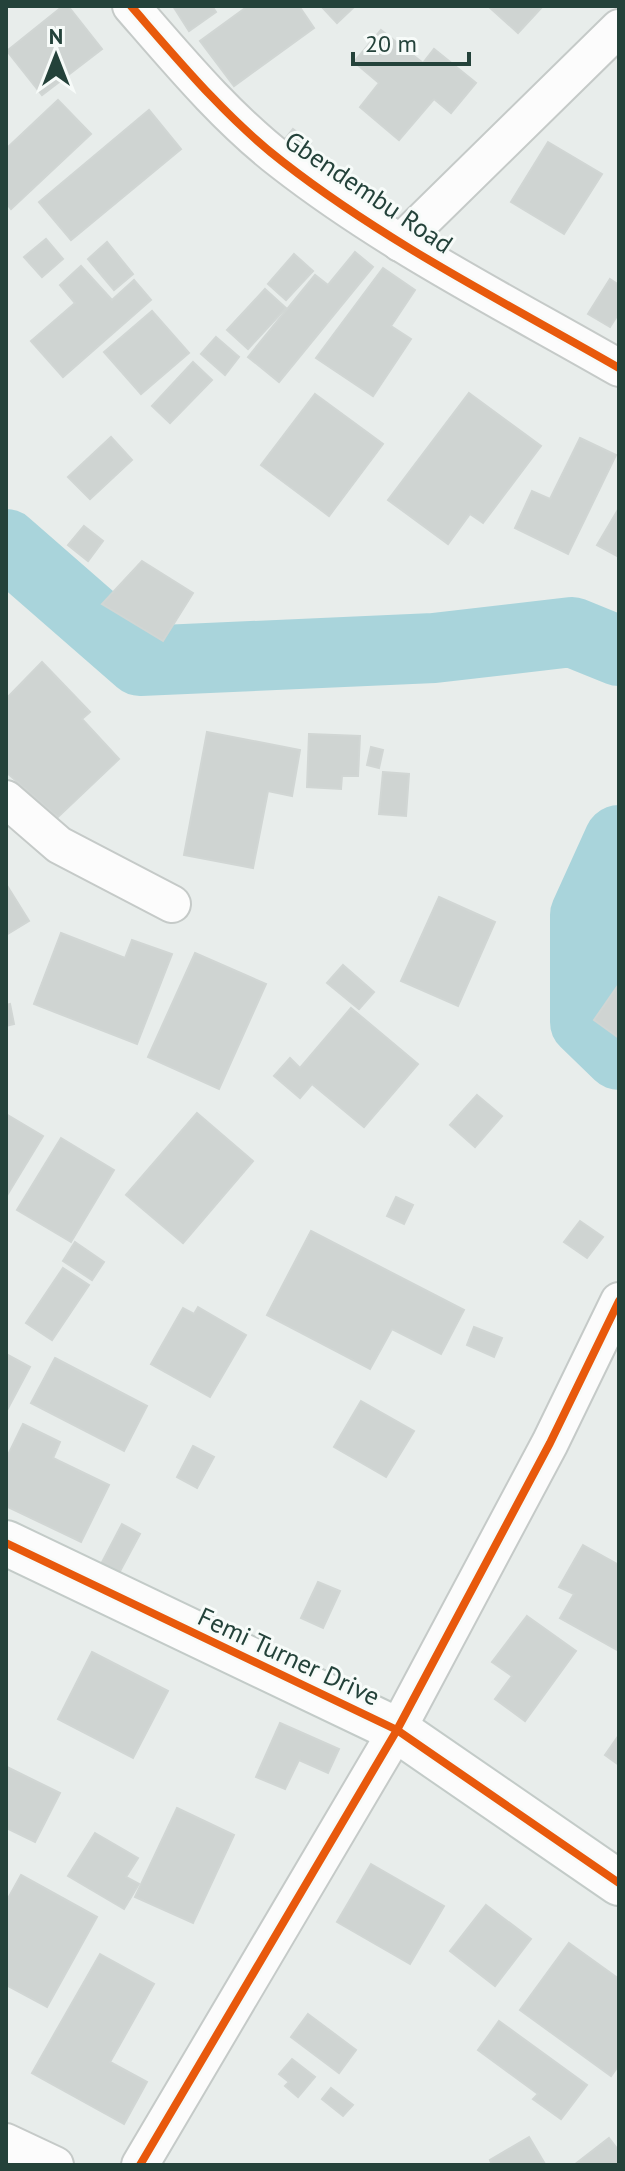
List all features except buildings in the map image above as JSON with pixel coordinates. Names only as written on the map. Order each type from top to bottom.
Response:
[{"type":"street","name":"Gbendembu Road","points":[[131,6],[188,72],[282,161],[400,243],[619,368]]},
{"type":"street","points":[[400,243],[619,28]]},
{"type":"street","points":[[6,799],[59,845],[172,904]]},
{"type":"street","points":[[140,2165],[397,1730],[550,1443],[619,1301]]},
{"type":"street","name":"Femi Turner Drive","points":[[6,1543],[397,1730],[619,1883]]},
{"type":"street","points":[[6,2142],[55,2165]]},
{"type":"waterway","points":[[6,544],[140,661],[434,648],[572,632],[619,651]]},
{"type":"waterway","points":[[619,840],[585,915],[585,1022],[619,1055]]},
{"type":"cycle path","points":[[131,6],[203,88],[283,162],[405,246],[619,368]]},
{"type":"cycle path","points":[[140,2165],[397,1730],[550,1443],[619,1301]]},
{"type":"cycle path","points":[[6,1543],[397,1730],[619,1883]]}]
